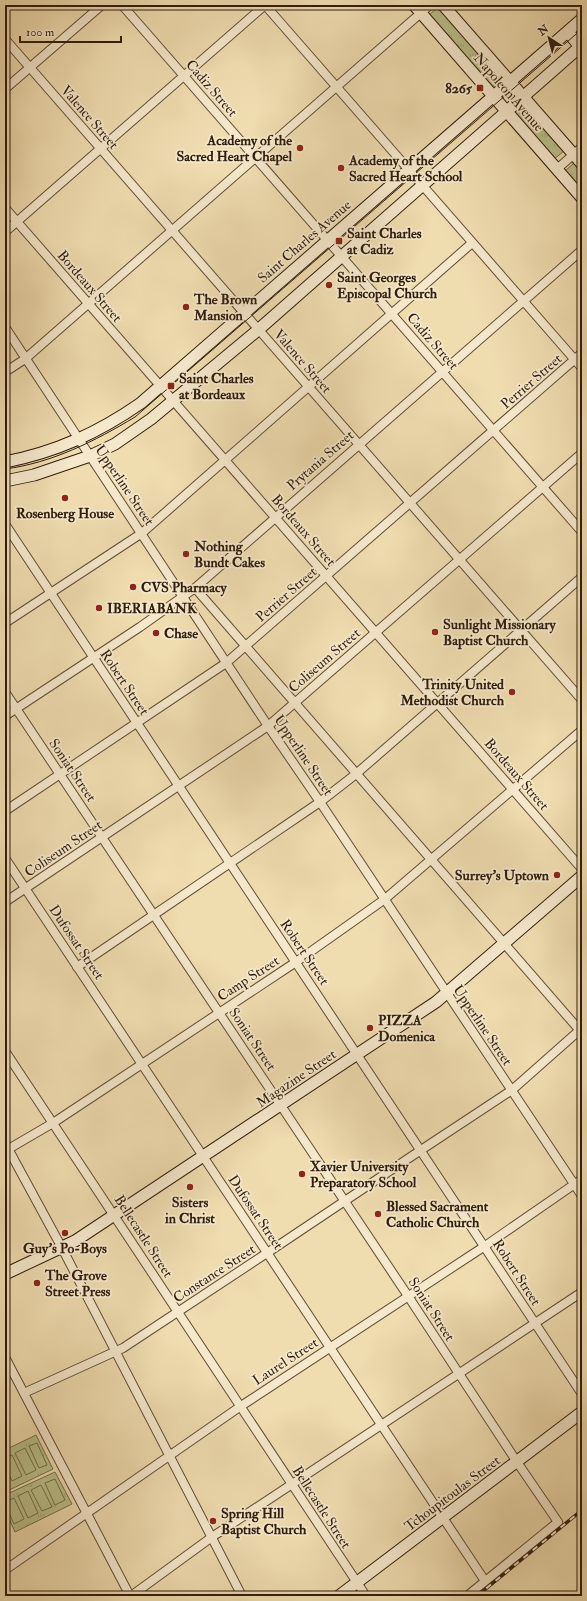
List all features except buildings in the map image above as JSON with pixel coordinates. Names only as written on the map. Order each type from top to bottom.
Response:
[{"type":"main road","name":"Napoleon Avenue","points":[[443,5],[582,164]]},
{"type":"main road","name":"Napoleon Avenue","points":[[418,9],[582,198]]},
{"type":"main road","name":"Saint Charles Avenue","points":[[5,462],[60,448],[121,416],[160,386],[582,19]]},
{"type":"main road","points":[[5,481],[34,475],[90,456],[115,444],[173,402],[342,257],[581,46],[568,32]]},
{"type":"main road","name":"Magazine Street","points":[[5,1274],[62,1248],[115,1216],[446,994],[582,876]]},
{"type":"main road","name":"Tchoupitoulas Street","points":[[339,1596],[582,1412]]},
{"type":"street","points":[[5,89],[102,5]]},
{"type":"street","name":"Cadiz Street","points":[[122,5],[582,532]]},
{"type":"street","points":[[5,232],[265,5],[582,368]]},
{"type":"street","points":[[5,372],[25,358],[336,87],[418,9],[430,5]]},
{"type":"street","name":"Valence Street","points":[[5,40],[582,700]]},
{"type":"street","points":[[557,169],[582,147]]},
{"type":"street","name":"Bordeaux Street","points":[[5,208],[582,869]]},
{"type":"street","points":[[5,623],[142,533],[224,459],[472,243]]},
{"type":"street","name":"Prytania Street","points":[[5,716],[184,597],[582,250]]},
{"type":"street","name":"Upperline Street","points":[[5,327],[142,533],[226,663],[582,1196]]},
{"type":"street","name":"Perrier Street","points":[[5,811],[61,775],[226,663],[582,353]]},
{"type":"street","name":"Coliseum Street","points":[[5,902],[268,726],[582,453]]},
{"type":"street","name":"Robert Street","points":[[5,524],[358,1054],[582,1394]]},
{"type":"street","points":[[77,967],[320,802],[356,774],[582,577]]},
{"type":"street","points":[[195,588],[431,861],[581,1031]]},
{"type":"street","name":"Soniat Street","points":[[5,692],[558,1522],[485,1581]]},
{"type":"street","name":"Camp Street","points":[[6,1148],[53,1123],[296,962],[385,899],[582,730]]},
{"type":"street","name":"Dufossat Street","points":[[5,858],[485,1581]]},
{"type":"street","name":"Constance Street","points":[[24,1393],[115,1352],[178,1312],[512,1090],[581,1031]]},
{"type":"street","name":"Bellecastle Street","points":[[5,1051],[366,1596]]},
{"type":"street","points":[[6,1148],[62,1248],[242,1596]]},
{"type":"street","name":"Laurel Street","points":[[5,1570],[241,1406],[485,1246],[582,1179]]},
{"type":"street","points":[[5,1357],[130,1596],[212,1537],[582,1292]]},
{"type":"street","points":[[467,1596],[485,1581]]},
{"type":"green space","points":[[438,7],[501,79],[491,88],[428,16]]},
{"type":"green space","points":[[523,104],[564,151],[553,160],[513,114]]},
{"type":"green space","points":[[574,163],[582,172],[582,193],[564,172]]},
{"type":"green space","points":[[36,1435],[53,1469],[5,1492],[5,1450]]},
{"type":"green space","points":[[37,1443],[47,1465],[39,1468],[29,1446]]},
{"type":"green space","points":[[25,1448],[36,1470],[26,1475],[15,1453]]},
{"type":"green space","points":[[12,1455],[22,1476],[12,1481],[5,1466],[5,1458]]},
{"type":"green space","points":[[55,1472],[72,1504],[15,1532],[5,1510],[5,1495]]},
{"type":"green space","points":[[55,1479],[65,1500],[55,1505],[45,1483]]},
{"type":"green space","points":[[41,1485],[52,1507],[42,1511],[31,1490]]},
{"type":"green space","points":[[28,1491],[38,1513],[28,1518],[18,1496]]},
{"type":"green space","points":[[14,1498],[24,1519],[14,1524],[5,1502]]},
{"type":"tram line","points":[[5,469],[40,462],[73,450],[135,417],[582,29]]},
{"type":"railway","points":[[477,1596],[582,1510]]},
{"type":"place","name":"8265","points":[[480,88]]},
{"type":"place","name":"Academy of the Sacred Heart Chapel","points":[[300,148]]},
{"type":"place","name":"Academy of the Sacred Heart School","points":[[341,168]]},
{"type":"place","name":"Saint Charles at Cadiz","points":[[339,241]]},
{"type":"place","name":"Saint Georges Episcopal Church","points":[[329,285]]},
{"type":"place","name":"The Brown Mansion","points":[[186,307]]},
{"type":"place","name":"Saint Charles at Bordeaux","points":[[171,386]]},
{"type":"place","name":"Rosenberg House","points":[[65,498]]},
{"type":"place","name":"Nothing Bundt Cakes","points":[[186,554]]},
{"type":"place","name":"CVS Pharmacy","points":[[133,587]]},
{"type":"place","name":"IBERIABANK","points":[[99,608]]},
{"type":"place","name":"Sunlight Missionary Baptist Church","points":[[435,632]]},
{"type":"place","name":"Chase","points":[[156,633]]},
{"type":"place","name":"Trinity United Methodist Church","points":[[512,692]]},
{"type":"place","name":"Surrey's Uptown","points":[[557,875]]},
{"type":"place","name":"PIZZA Domenica","points":[[370,1028]]},
{"type":"place","name":"Xavier University Preparatory School","points":[[302,1174]]},
{"type":"place","name":"Sisters in Christ","points":[[190,1187]]},
{"type":"place","name":"Blessed Sacrament Catholic Church","points":[[378,1214]]},
{"type":"place","name":"Guy's Po-Boys","points":[[65,1233]]},
{"type":"place","name":"The Grove Street Press","points":[[37,1283]]},
{"type":"place","name":"Spring Hill Baptist Church","points":[[213,1521]]}]
